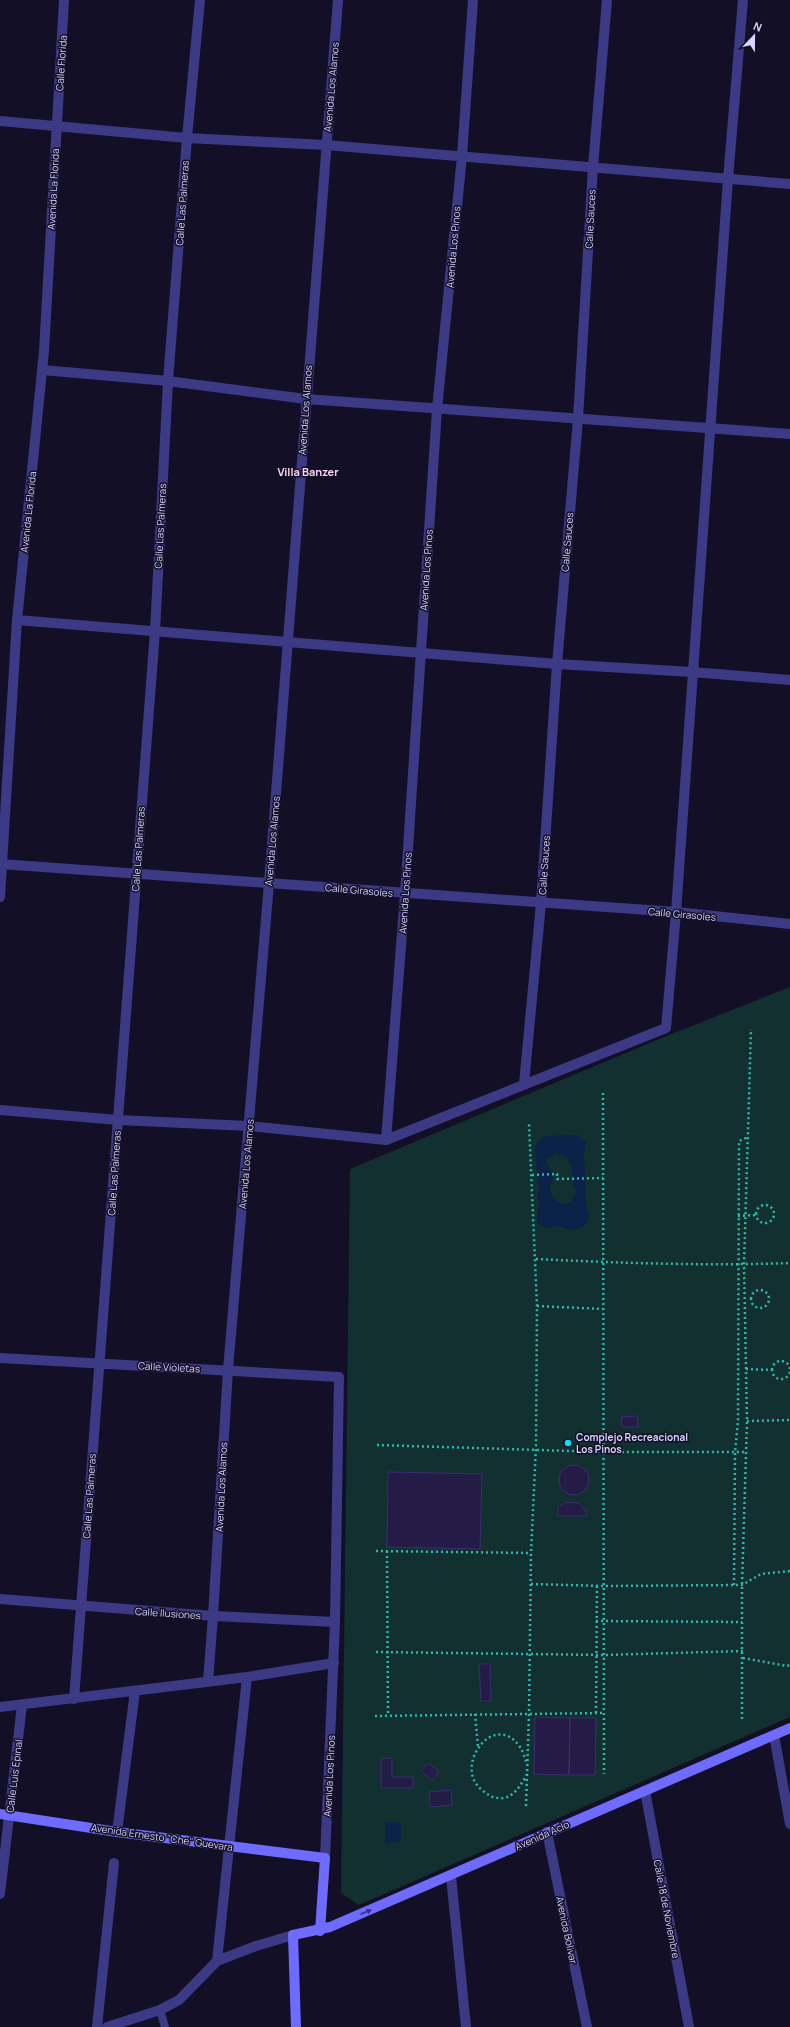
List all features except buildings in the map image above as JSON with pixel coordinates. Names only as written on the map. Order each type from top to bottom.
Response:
[{"type":"main road","name":"Avenida Aclo","points":[[293,1935],[320,1931],[330,1927],[790,1728]]},
{"type":"main road","name":"Avenida Ernesto \"Che\" Guevara","points":[[5,1814],[117,1832],[324,1858]]},
{"type":"main road","name":"Avenida Los Pinos","points":[[320,1931],[324,1858]]},
{"type":"main road","points":[[293,1935],[296,2027]]},
{"type":"street","name":"Calle Florida","points":[[57,126],[64,0]]},
{"type":"street","name":"Calle Las Palmeras","points":[[74,1699],[154,631],[168,381],[187,138],[200,0]]},
{"type":"street","name":"Avenida Los Alamos","points":[[208,1682],[228,1370],[269,883],[338,0]]},
{"type":"street","name":"Avenida Los Pinos","points":[[386,1140],[406,894],[420,653],[437,409],[462,156],[473,0]]},
{"type":"street","name":"Calle Sauces","points":[[524,1084],[541,903],[557,664],[578,419],[593,167],[607,0]]},
{"type":"street","points":[[0,1110],[118,1120],[249,1126],[386,1140],[666,1028],[676,912],[728,179],[743,0]]},
{"type":"street","points":[[0,121],[187,138],[326,145],[790,184]]},
{"type":"street","name":"Avenida La Florida","points":[[0,897],[17,620],[42,370],[57,126]]},
{"type":"street","points":[[42,370],[168,381],[306,400],[790,434]]},
{"type":"street","points":[[17,620],[557,664],[692,672],[790,680]]},
{"type":"street","name":"Calle Girasoles","points":[[1,864],[676,912],[790,924]]},
{"type":"street","name":"Calle Violetas","points":[[0,1358],[339,1377]]},
{"type":"street","name":"Avenida Los Pinos","points":[[324,1858],[334,1663],[339,1377]]},
{"type":"street","name":"Calle Ilusiones","points":[[0,1599],[81,1607],[213,1616],[335,1622]]},
{"type":"street","points":[[0,1707],[247,1678],[334,1663]]},
{"type":"street","points":[[217,1961],[247,1678]]},
{"type":"street","points":[[117,1832],[135,1691]]},
{"type":"street","name":"Calle Luis Epinal","points":[[0,1894],[5,1814],[22,1705]]},
{"type":"street","points":[[774,1735],[790,1824]]},
{"type":"street","name":"Calle 18 de Noviembre","points":[[645,1791],[689,2027]]},
{"type":"street","name":"Avenida Bolivar","points":[[547,1832],[587,2027]]},
{"type":"street","points":[[97,2027],[114,1863]]},
{"type":"street","points":[[450,1876],[466,2027]]},
{"type":"street","points":[[107,2027],[160,2010],[179,2000],[217,1961],[256,1946],[293,1935]]},
{"type":"lane","points":[[160,2010],[165,2027]]},
{"type":"path","points":[[742,1719],[742,1585],[747,1421],[744,1265],[751,1029]]},
{"type":"path","points":[[603,1093],[604,1774]]},
{"type":"path","points":[[526,1806],[537,1306],[529,1124]]},
{"type":"path","points":[[734,1585],[735,1452],[738,1421],[737,1265],[739,1141],[748,1137]]},
{"type":"path","points":[[532,1175],[557,1174],[557,1179],[604,1178]]},
{"type":"path","points":[[764,1205],[772,1208],[774,1213],[772,1219],[767,1222],[759,1220],[756,1215],[758,1207],[764,1205]]},
{"type":"path","points":[[738,1216],[756,1215]]},
{"type":"path","points":[[536,1258],[603,1262],[737,1265],[790,1263]]},
{"type":"path","points":[[761,1290],[766,1293],[769,1298],[766,1306],[760,1308],[755,1306],[751,1298],[753,1293],[761,1290]]},
{"type":"path","points":[[744,1297],[751,1298]]},
{"type":"path","points":[[537,1306],[603,1309]]},
{"type":"path","points":[[779,1361],[787,1364],[789,1369],[788,1375],[781,1379],[773,1375],[772,1370],[774,1364],[779,1361]]},
{"type":"path","points":[[746,1369],[772,1370]]},
{"type":"path","points":[[747,1421],[790,1420]]},
{"type":"path","points":[[377,1445],[604,1452],[746,1452]]},
{"type":"path","points":[[376,1551],[531,1553]]},
{"type":"path","points":[[387,1551],[388,1715]]},
{"type":"path","points":[[531,1584],[597,1586],[742,1585],[761,1574],[790,1571]]},
{"type":"path","points":[[596,1713],[597,1586]]},
{"type":"path","points":[[596,1621],[742,1622]]},
{"type":"path","points":[[376,1652],[604,1655],[742,1651]]},
{"type":"path","points":[[742,1658],[790,1665]]},
{"type":"path","points":[[375,1716],[604,1712]]},
{"type":"path","points":[[475,1714],[478,1747],[471,1769],[478,1787],[488,1795],[498,1798],[507,1798],[521,1785],[527,1774]]},
{"type":"path","points":[[478,1747],[486,1739],[494,1735],[502,1734],[511,1738],[520,1747],[528,1764]]},
{"type":"green space","name":"Complejo Recreacional Los Pinos","points":[[790,987],[790,1717],[359,1905],[341,1893],[350,1169],[659,1039]]},
{"type":"water","points":[[578,1135],[586,1141],[584,1157],[586,1206],[589,1215],[587,1223],[582,1228],[572,1230],[558,1226],[549,1229],[537,1223],[539,1203],[537,1197],[539,1188],[535,1149],[538,1141],[544,1136]],"holes":[[[556,1153],[568,1159],[572,1168],[576,1191],[571,1202],[566,1204],[557,1201],[552,1197],[550,1186],[553,1177],[547,1162],[547,1159]]]},
{"type":"water","points":[[385,1822],[401,1822],[401,1842],[385,1843]]},
{"type":"place","name":"Complejo Recreacional Los Pinos","points":[[568,1443]]},
{"type":"district","name":"Villa Banzer","points":[[308,472]]}]
